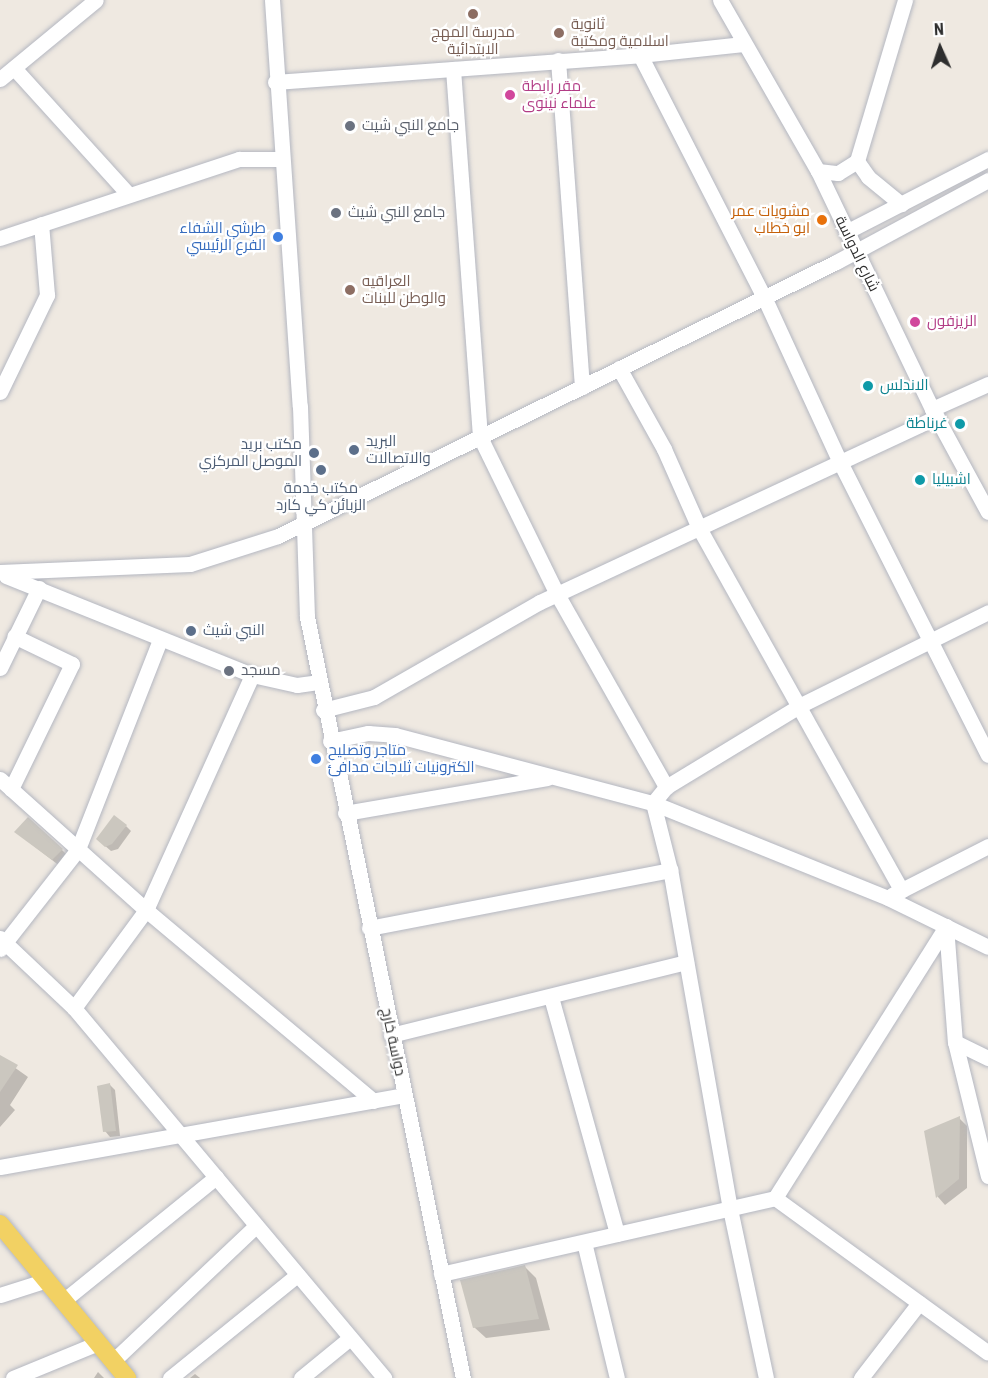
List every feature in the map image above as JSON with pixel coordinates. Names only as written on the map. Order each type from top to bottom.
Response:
[{"type":"main road","points":[[0,1224],[127,1378]]},
{"type":"street","points":[[0,79],[96,0]]},
{"type":"street","name":"دواسة خارج","points":[[272,0],[275,82],[306,522],[307,617],[323,708],[463,1378]]},
{"type":"street","name":"شارع الدواسة","points":[[720,0],[743,44],[818,171],[934,413],[988,512]]},
{"type":"street","points":[[818,171],[838,173],[857,161],[905,0]]},
{"type":"street","points":[[275,82],[640,55],[743,44]]},
{"type":"street","points":[[640,55],[764,297],[840,462],[931,638],[988,755]]},
{"type":"street","points":[[558,60],[582,387]]},
{"type":"street","points":[[14,68],[129,195]]},
{"type":"street","points":[[453,69],[480,437],[557,594],[666,787]]},
{"type":"street","points":[[0,238],[239,159],[281,159]]},
{"type":"street","points":[[846,232],[988,159]]},
{"type":"street","points":[[857,161],[868,177],[901,204]]},
{"type":"street","points":[[0,573],[190,564],[278,536],[855,252],[988,180]]},
{"type":"street","points":[[0,392],[47,295],[41,225]]},
{"type":"street","points":[[619,368],[664,449],[699,528],[799,706],[894,894]]},
{"type":"street","points":[[323,708],[374,697],[557,594],[840,462],[988,384]]},
{"type":"street","points":[[0,573],[160,640],[252,675],[297,685],[318,682]]},
{"type":"street","points":[[0,668],[39,588]]},
{"type":"street","points":[[653,803],[666,787],[799,706],[931,638],[988,612]]},
{"type":"street","points":[[14,636],[72,664],[5,784],[146,910],[374,1101]]},
{"type":"street","points":[[160,640],[78,849],[2,943],[74,1008],[384,1378]]},
{"type":"street","points":[[74,1008],[146,910],[252,675]]},
{"type":"street","points":[[330,741],[368,733],[395,735],[653,803],[894,894],[946,926],[988,947]]},
{"type":"street","points":[[345,813],[552,777]]},
{"type":"street","points":[[653,803],[670,870],[730,1209],[766,1378]]},
{"type":"street","points":[[894,894],[988,846]]},
{"type":"street","points":[[369,928],[670,870]]},
{"type":"street","points":[[946,926],[955,1042],[988,1176]]},
{"type":"street","points":[[441,1274],[775,1198],[946,926]]},
{"type":"street","points":[[391,1035],[686,962]]},
{"type":"street","points":[[551,997],[617,1234]]},
{"type":"street","points":[[955,1042],[988,1058]]},
{"type":"street","points":[[0,1167],[404,1095]]},
{"type":"street","points":[[63,1300],[216,1177]]},
{"type":"street","points":[[775,1198],[988,1353]]},
{"type":"street","points":[[113,1361],[256,1226]]},
{"type":"street","points":[[584,1242],[617,1378]]},
{"type":"street","points":[[170,1378],[297,1275]]},
{"type":"street","points":[[0,1295],[47,1280]]},
{"type":"street","points":[[861,1378],[919,1303]]},
{"type":"street","points":[[301,1378],[350,1338]]},
{"type":"street","points":[[13,1378],[98,1343]]},
{"type":"building","points":[[114,815],[127,825],[112,844],[105,847],[96,839]]},
{"type":"building","points":[[28,817],[63,849],[52,860],[14,832]]},
{"type":"building","points":[[0,1055],[18,1065],[0,1092]]},
{"type":"building","points":[[110,1083],[116,1131],[103,1132],[97,1086]]},
{"type":"building","points":[[960,1116],[959,1179],[936,1198],[924,1131]]},
{"type":"building","points":[[525,1265],[539,1319],[473,1328],[460,1280]]},
{"type":"place","name":"مدرسة المهج الابتدائية","points":[[473,14]]},
{"type":"place","name":"ثانوية اسلامية ومكتبة","points":[[559,33]]},
{"type":"place","name":"مقر رابطة علماء نينوى","points":[[510,95]]},
{"type":"place","name":"جامع النبي شيت","points":[[350,126]]},
{"type":"place","name":"جامع النبي شيث","points":[[336,213]]},
{"type":"place","name":"مشويات عمر ابو خطاب","points":[[822,220]]},
{"type":"place","name":"طرشي الشفاء الفرع الرئيسي","points":[[278,237]]},
{"type":"place","name":"العراقيه والوطن للبنات","points":[[350,290]]},
{"type":"place","name":"الزيزفون","points":[[915,322]]},
{"type":"place","name":"الاندلس","points":[[868,386]]},
{"type":"place","name":"غرناطة","points":[[960,424]]},
{"type":"place","name":"البريد والاتصالات","points":[[354,450]]},
{"type":"place","name":"مكتب بريد الموصل المركزي","points":[[314,453]]},
{"type":"place","name":"مكتب خدمة الزبائن كي كارد","points":[[321,470]]},
{"type":"place","name":"اشبيليا","points":[[920,480]]},
{"type":"place","name":"النبي شيث","points":[[191,631]]},
{"type":"place","name":"مسجد","points":[[229,671]]},
{"type":"place","name":"متاجر وتصليح الكترونيات ثلاجات مدافئ","points":[[316,759]]}]
